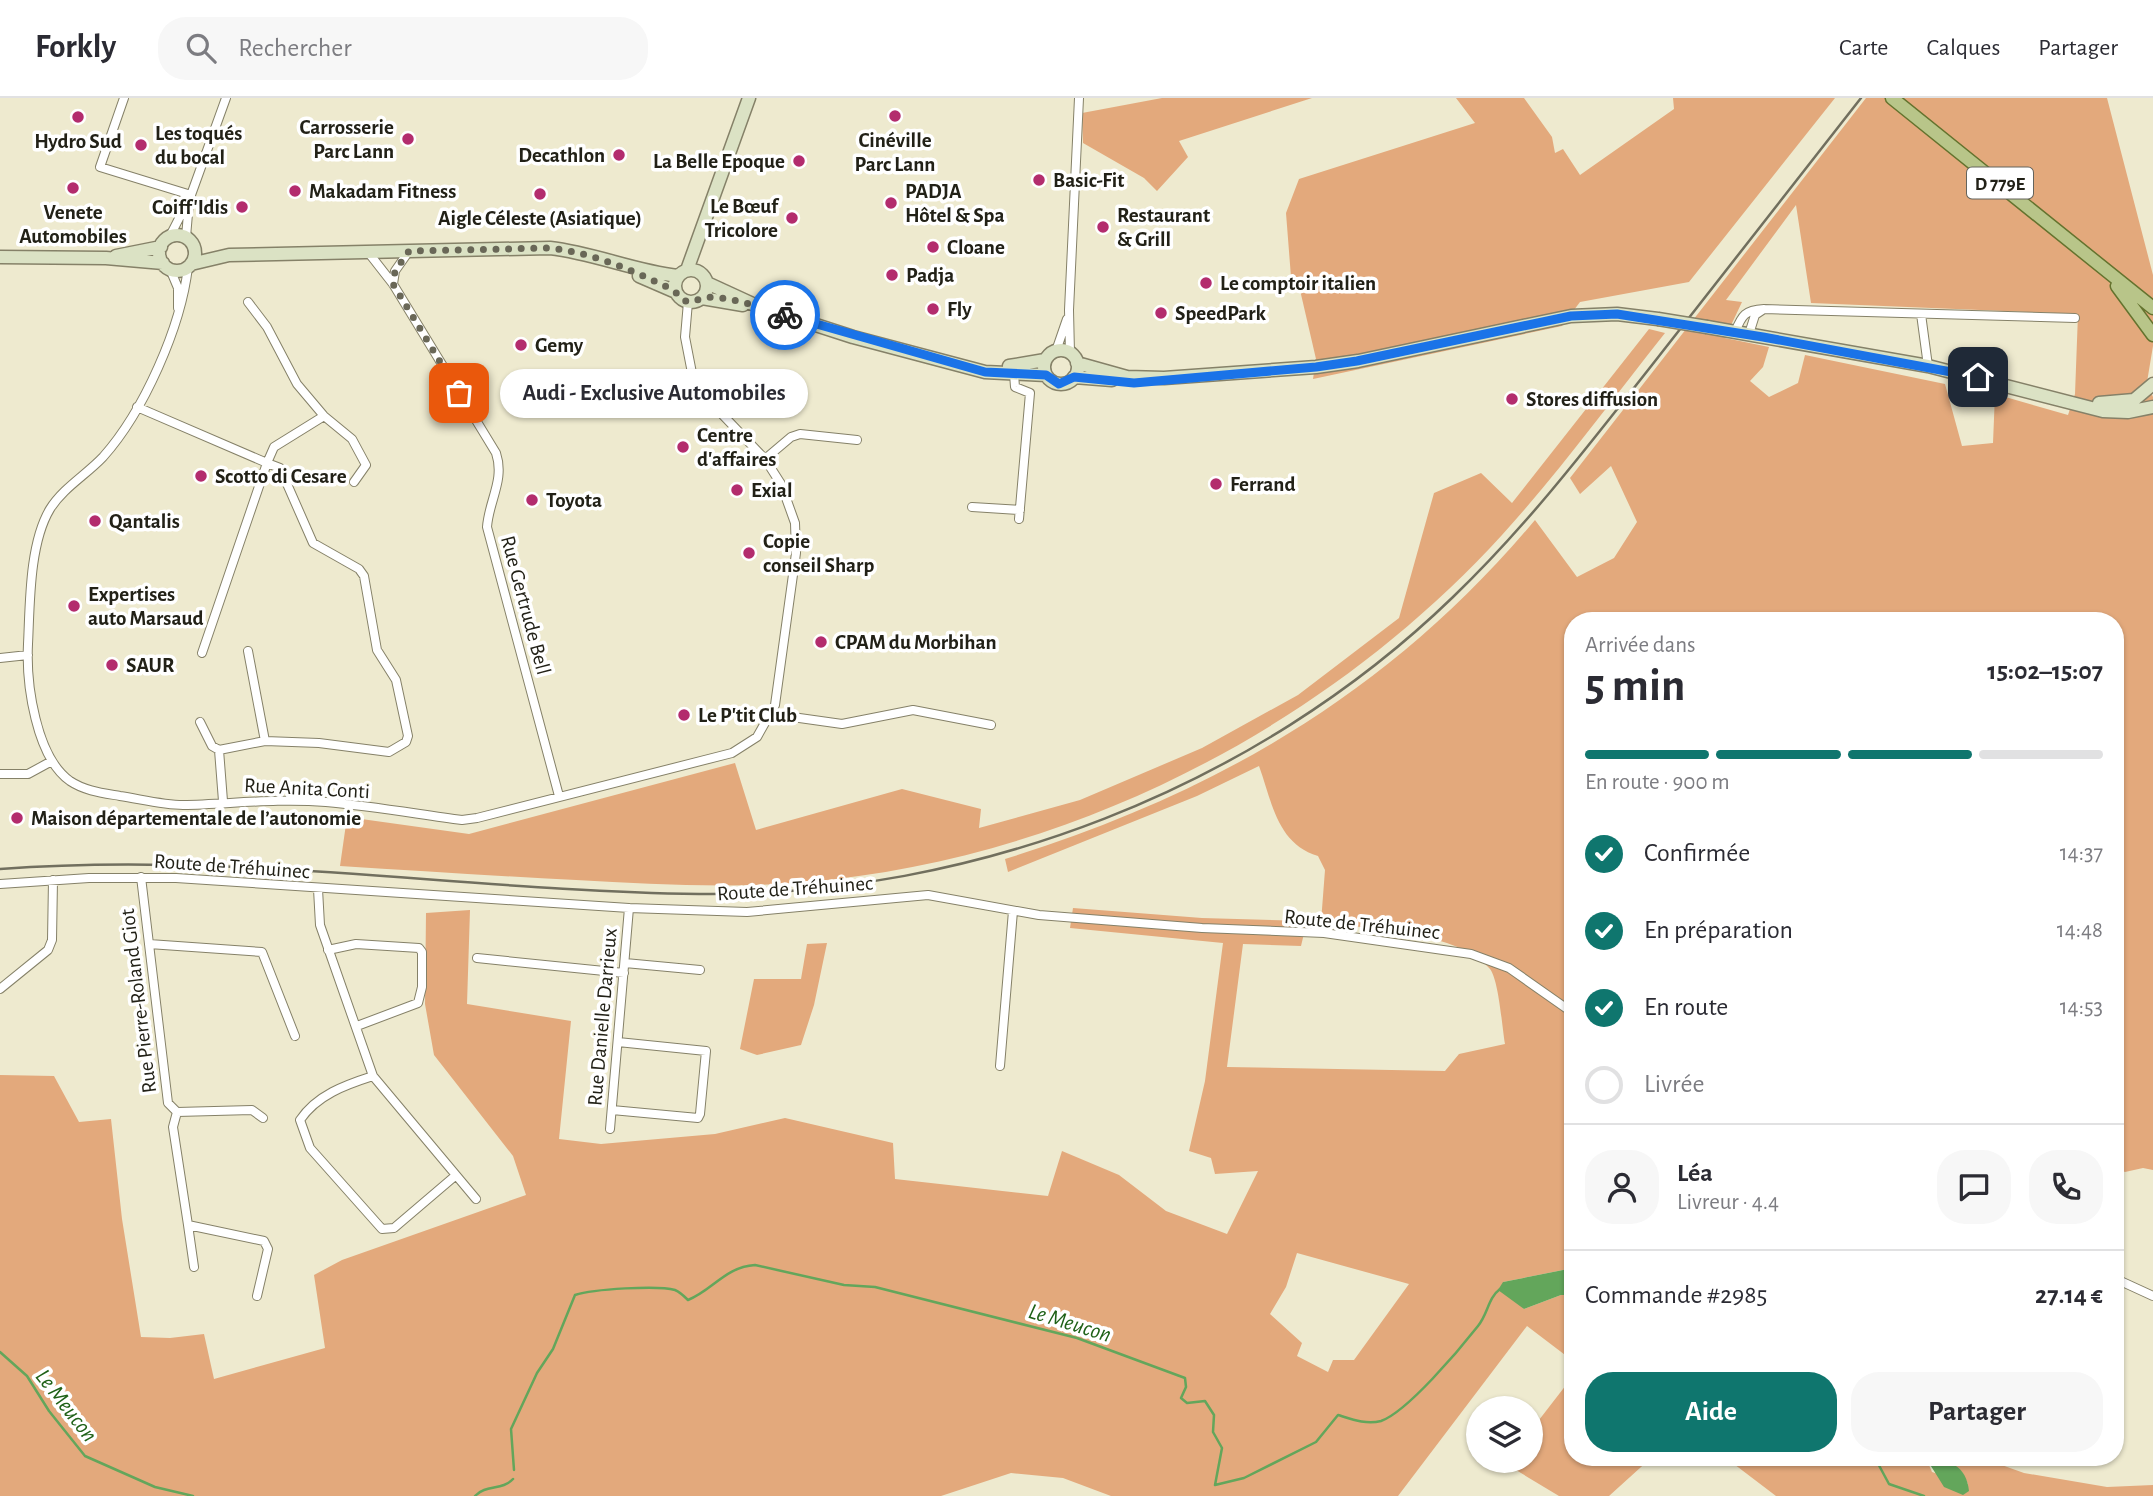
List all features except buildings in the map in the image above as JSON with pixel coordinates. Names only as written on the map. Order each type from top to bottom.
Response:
[{"type":"main road","points":[[676,292],[705,223],[749,98]]},
{"type":"main road","name":"D 779E","points":[[1892,98],[2153,308]]},
{"type":"main road","points":[[702,298],[705,279],[705,223]]},
{"type":"main road","points":[[106,258],[160,247],[170,236],[229,255]]},
{"type":"main road","points":[[190,242],[190,265]]},
{"type":"main road","points":[[160,247],[167,266]]},
{"type":"main road","points":[[0,257],[106,258],[180,270],[229,255],[550,248],[573,250],[617,264],[676,292],[688,302],[702,298],[757,306]]},
{"type":"main road","points":[[617,264],[683,273],[705,279],[757,306],[853,337],[985,372],[1046,375],[1059,384],[1074,377],[1134,383],[1357,361],[1571,316],[1617,314],[1928,366],[2116,412],[2153,407]]},
{"type":"main road","name":"D 779E","points":[[2106,272],[2153,335]]},
{"type":"main road","name":"D 779E","points":[[2119,289],[2153,322]]},
{"type":"main road","points":[[970,368],[1033,364],[1045,360],[1056,351],[1127,377],[1164,378]]},
{"type":"main road","points":[[1074,358],[1074,377]]},
{"type":"main road","points":[[1045,360],[1046,375]]},
{"type":"main road","points":[[2070,401],[2120,403],[2142,395],[2153,384]]},
{"type":"street","points":[[124,98],[100,167],[190,196]]},
{"type":"street","points":[[170,236],[190,196],[226,98]]},
{"type":"street","points":[[1074,358],[1069,310],[1079,98]]},
{"type":"street","points":[[190,196],[190,242]]},
{"type":"street","points":[[393,284],[395,271],[409,251]]},
{"type":"street","name":"Rue Gertrude Bell","points":[[368,252],[393,284],[496,453],[501,469],[488,513],[487,527],[559,796]]},
{"type":"street","points":[[0,774],[28,774],[50,762],[32,699],[27,655],[31,590],[43,524],[60,497],[104,455],[137,407],[178,318],[190,265]]},
{"type":"street","points":[[167,266],[178,288],[178,318]]},
{"type":"street","points":[[248,302],[267,327],[297,384],[324,416],[352,439],[366,465],[354,482]]},
{"type":"street","name":"Rue Anita Conti","points":[[50,762],[71,782],[93,791],[181,805],[223,801],[325,802],[462,820],[732,753],[757,737],[775,705],[796,537],[788,500],[765,459],[716,408],[692,373],[685,337],[688,302]]},
{"type":"street","points":[[1735,332],[1742,315],[1751,309],[2075,318]]},
{"type":"street","points":[[1749,334],[1755,315],[1764,309]]},
{"type":"street","points":[[1056,351],[1069,310]]},
{"type":"street","points":[[1921,314],[1928,366]]},
{"type":"street","points":[[972,507],[1020,514],[1030,393],[1015,387],[1014,374]]},
{"type":"street","points":[[137,407],[280,468],[313,543],[359,569],[363,576],[377,650],[396,680],[408,736],[401,748],[389,752],[319,743],[265,741],[219,750],[212,746],[200,722]]},
{"type":"street","points":[[202,653],[274,447],[324,416]]},
{"type":"street","points":[[765,459],[791,437],[800,434],[857,440]]},
{"type":"street","points":[[248,651],[265,741]]},
{"type":"street","points":[[0,658],[27,655]]},
{"type":"street","points":[[771,714],[842,724],[913,710],[991,725]]},
{"type":"street","points":[[219,750],[223,801]]},
{"type":"street","name":"Route de Tréhuinec","points":[[0,884],[141,877],[629,908],[747,912],[929,895],[1013,911],[1202,928],[1324,933],[1471,954],[1509,968],[1564,1007]]},
{"type":"street","name":"Rue Pierre-Roland Giot","points":[[141,877],[166,1095],[177,1112],[252,1110],[263,1118]]},
{"type":"street","points":[[0,989],[48,950],[52,940],[53,880]]},
{"type":"street","points":[[318,889],[320,925],[373,1076],[476,1199]]},
{"type":"street","name":"Rue Danielle Darrieux","points":[[610,1129],[629,908]]},
{"type":"street","points":[[1000,1066],[1013,911]]},
{"type":"street","points":[[149,944],[262,951],[295,1036]]},
{"type":"street","points":[[328,950],[356,944],[419,948],[422,952],[422,986],[418,1003],[357,1026]]},
{"type":"street","points":[[477,958],[624,973]]},
{"type":"street","points":[[625,963],[700,970]]},
{"type":"street","points":[[611,1110],[698,1118],[700,1114],[706,1051],[618,1042]]},
{"type":"street","points":[[373,1076],[345,1084],[309,1106],[300,1120],[310,1148],[382,1229],[394,1228],[455,1175]]},
{"type":"street","points":[[177,1112],[173,1127],[194,1267]]},
{"type":"street","points":[[187,1225],[264,1241],[268,1249],[257,1296]]},
{"type":"street","points":[[2124,1286],[2153,1296]]},
{"type":"shaded area","points":[[1162,98],[1312,98],[1179,141],[1188,157],[1157,191],[1144,178],[1083,143],[1082,113]]},
{"type":"shaded area","points":[[1456,98],[1524,98],[1552,137],[1555,153],[1563,149],[1580,175],[1674,109],[1673,98],[1835,98],[1689,282],[1580,302],[1562,326],[1313,379],[1316,359],[1300,290],[1291,277],[1286,213],[1299,179],[1475,123]]},
{"type":"shaded area","points":[[1866,98],[2107,98],[2153,275],[2153,346],[2147,382],[2153,397],[2153,1170],[2143,1168],[2124,1172],[2124,612],[1564,612],[1564,1270],[1503,1282],[1524,1309],[1564,1295],[1564,1354],[1527,1326],[1474,1396],[1466,1396],[1466,1406],[1398,1496],[1111,1496],[1063,1478],[1011,1473],[941,1496],[0,1496],[0,1075],[54,1076],[79,1122],[111,1119],[122,1219],[141,1337],[170,1338],[204,1334],[214,1379],[325,1348],[314,1275],[342,1260],[526,1195],[513,1156],[434,1055],[425,1004],[426,913],[470,910],[467,1004],[571,1021],[559,1139],[601,1144],[715,1134],[785,1118],[893,1143],[895,1179],[1048,1196],[1062,1151],[1119,1175],[1166,1211],[1227,1234],[1258,1171],[1215,1174],[1211,1158],[1189,1151],[1205,1081],[1223,943],[1070,928],[1073,908],[1202,918],[1307,921],[1301,946],[1243,944],[1227,1067],[1445,1071],[1459,1054],[1505,1044],[1498,994],[1490,969],[1458,947],[1436,940],[1387,930],[1321,922],[1325,870],[1318,856],[1293,842],[1285,832],[1278,820],[1259,766],[1197,796],[1008,872],[1005,859],[1083,833],[1157,802],[1228,768],[1296,729],[1360,685],[1421,636],[1480,581],[1535,520],[1577,577],[1614,558],[1637,522],[1611,466],[1580,494],[1570,478]],"holes":[[[1796,205],[1811,303],[2078,314],[2075,394],[2068,415],[1995,394],[1993,443],[1962,446],[1945,384],[1805,355],[1798,383],[1769,397],[1750,381],[1763,367],[1769,347],[1725,338],[1742,302],[1726,300]],[[1297,1253],[1409,1284],[1354,1360],[1333,1360],[1328,1372],[1297,1356],[1302,1343],[1270,1314],[1286,1287]]]},
{"type":"shaded area","points":[[1649,329],[1665,333],[1523,511],[1432,605],[1355,668],[1273,724],[1186,773],[1094,814],[1000,846],[903,869],[776,884],[662,884],[340,866],[347,817],[469,834],[735,763],[756,830],[902,789],[981,809],[979,828],[1080,800],[1202,748],[1298,695],[1399,618],[1434,493],[1481,473],[1512,503]]},
{"type":"shaded area","points":[[827,943],[814,1005],[801,1045],[757,1055],[740,1049],[754,979],[801,979],[807,944]]},
{"type":"shaded area","points":[[1564,1270],[1564,1295],[1524,1309],[1498,1290],[1503,1282]]},
{"type":"shaded area","points":[[1564,1388],[1564,1466],[1642,1466],[1609,1496],[1559,1496],[1521,1473],[1543,1473],[1543,1415]]},
{"type":"shaded area","points":[[1737,1466],[1929,1466],[1932,1472],[1968,1484],[1955,1466],[2004,1466],[2024,1473],[2107,1487],[2153,1485],[2153,1496],[1776,1496]]},
{"type":"shaded area","points":[[1931,1466],[1956,1466],[1965,1475],[1969,1491],[1963,1495],[1944,1487]]},
{"type":"waterway","name":"Le Meucon","points":[[514,1470],[511,1429],[537,1373],[553,1349],[575,1295],[584,1293],[625,1288],[655,1288],[677,1291],[688,1300],[727,1274],[755,1265],[844,1285],[875,1287],[1077,1338],[1185,1378],[1186,1387],[1181,1398],[1187,1403],[1205,1401],[1214,1415],[1213,1432],[1222,1448],[1215,1485],[1244,1478],[1316,1442],[1338,1415],[1370,1422],[1381,1421],[1392,1415],[1405,1406],[1459,1349],[1481,1321],[1500,1289]]},
{"type":"waterway","name":"Le Meucon","points":[[0,1352],[27,1376],[49,1411],[85,1456],[155,1487],[193,1496]]},
{"type":"waterway","name":"Le Meucon","points":[[1879,1466],[1889,1484],[1924,1496]]},
{"type":"waterway","name":"Le Meucon","points":[[475,1496],[513,1479]]},
{"type":"railway","points":[[0,869],[175,865],[262,868],[612,891],[699,894],[802,890],[905,876],[1006,852],[1105,819],[1200,776],[1290,725],[1375,665],[1453,597],[1506,542],[1581,455],[1861,98]]},
{"type":"way so far","points":[[459,393],[395,290],[395,271],[409,251],[550,248],[573,250],[617,264],[676,292],[680,299],[688,302],[702,298],[716,299],[757,306],[785,315]]},
{"type":"place","name":"Cinéville Parc Lann","points":[[895,116]]},
{"type":"place","name":"Hydro Sud","points":[[78,117]]},
{"type":"place","name":"Carrosserie Parc Lann","points":[[408,139]]},
{"type":"place","name":"Les toqués du bocal","points":[[141,145]]},
{"type":"place","name":"Decathlon","points":[[619,155]]},
{"type":"place","name":"La Belle Epoque","points":[[799,161]]},
{"type":"place","name":"Basic-Fit","points":[[1039,180]]},
{"type":"place","name":"Venete Automobiles","points":[[73,188]]},
{"type":"place","name":"Makadam Fitness","points":[[295,191]]},
{"type":"place","name":"Aigle Céleste (Asiatique)","points":[[540,194]]},
{"type":"place","name":"PADJA Hôtel & Spa","points":[[891,203]]},
{"type":"place","name":"Coiff'Idis","points":[[242,207]]},
{"type":"place","name":"Le Bœuf Tricolore","points":[[792,218]]},
{"type":"place","name":"Restaurant & Grill","points":[[1103,227]]},
{"type":"place","name":"Cloane","points":[[933,247]]},
{"type":"place","name":"Padja","points":[[892,275]]},
{"type":"place","name":"Le comptoir italien","points":[[1206,283]]},
{"type":"place","name":"Fly","points":[[933,309]]},
{"type":"place","name":"SpeedPark","points":[[1161,313]]},
{"type":"place","name":"Gemy","points":[[521,345]]},
{"type":"place","name":"Audi - Exclusive Automobiles","points":[[459,393]]},
{"type":"place","name":"Stores diffusion","points":[[1512,399]]},
{"type":"place","name":"Centre d'affaires","points":[[683,447]]},
{"type":"place","name":"Scotto di Cesare","points":[[201,476]]},
{"type":"place","name":"Ferrand","points":[[1216,484]]},
{"type":"place","name":"Exial","points":[[737,490]]},
{"type":"place","name":"Toyota","points":[[532,500]]},
{"type":"place","name":"Qantalis","points":[[95,521]]},
{"type":"place","name":"Copie conseil Sharp","points":[[749,553]]},
{"type":"place","name":"Expertises auto Marsaud","points":[[74,606]]},
{"type":"place","name":"CPAM du Morbihan","points":[[821,642]]},
{"type":"place","name":"SAUR","points":[[112,665]]},
{"type":"place","name":"Le P'tit Club","points":[[684,715]]},
{"type":"place","name":"Maison départementale de l’autonomie","points":[[17,818]]},
{"type":"route","points":[[785,315],[853,337],[985,372],[1046,375],[1059,384],[1074,377],[1134,383],[1164,378],[1316,367],[1357,361],[1571,316],[1617,314],[1763,337],[1978,377]]}]
